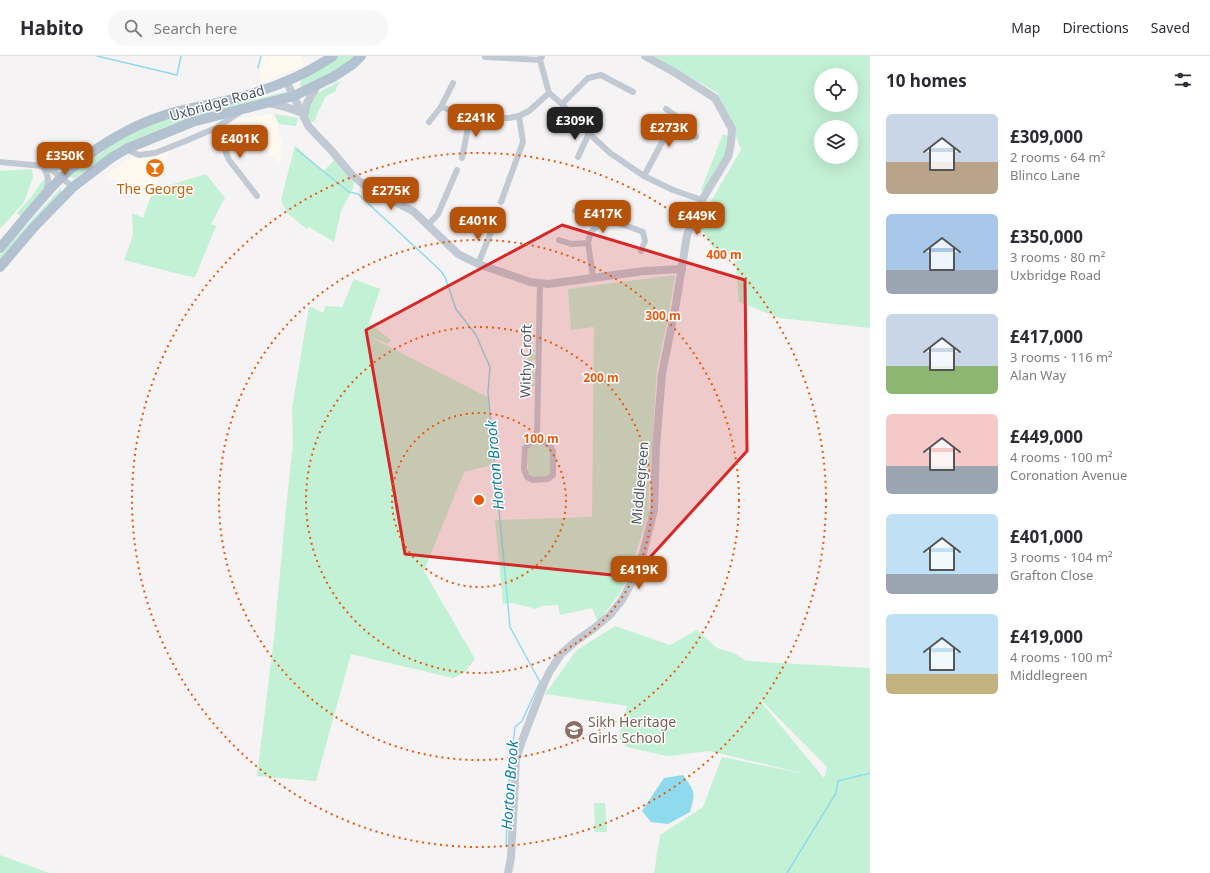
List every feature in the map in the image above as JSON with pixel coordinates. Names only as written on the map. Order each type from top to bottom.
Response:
[{"type":"main road","name":"Uxbridge Road","points":[[0,248],[62,178],[82,160],[107,142],[142,124],[164,115],[233,99],[274,87],[319,65],[333,56]]},
{"type":"main road","name":"Uxbridge Road","points":[[0,267],[34,227],[73,187],[111,158],[126,149],[192,122],[294,96],[333,77],[353,64],[361,56]]},
{"type":"street","name":"Middlegreen","points":[[508,873],[511,858],[516,759],[545,681],[561,654],[610,615],[622,600],[634,578],[644,553],[654,510],[656,447],[662,374],[687,235],[702,200],[728,157],[732,128],[715,98],[674,72],[645,56]]},
{"type":"street","points":[[485,57],[541,58],[549,93],[562,104],[610,153],[644,176],[673,190],[702,200]]},
{"type":"street","points":[[562,104],[588,78],[601,75],[633,92]]},
{"type":"street","points":[[286,81],[309,127],[352,175],[369,189],[413,211],[458,254],[478,264],[540,284],[567,282],[593,277],[644,271],[682,269]]},
{"type":"street","points":[[429,122],[441,107],[453,83]]},
{"type":"street","points":[[303,115],[317,86]]},
{"type":"street","points":[[441,107],[469,116],[483,118],[519,116],[529,110],[549,93]]},
{"type":"street","points":[[269,103],[303,115]]},
{"type":"street","points":[[666,109],[680,119],[696,137]]},
{"type":"street","points":[[126,149],[139,155],[155,153],[216,128],[242,110]]},
{"type":"street","points":[[462,158],[468,133],[469,116]]},
{"type":"street","points":[[501,202],[523,142],[519,116]]},
{"type":"street","points":[[644,176],[674,120],[680,119]]},
{"type":"street","points":[[216,128],[229,160],[257,196]]},
{"type":"street","points":[[578,157],[589,133]]},
{"type":"street","points":[[0,162],[57,168],[65,167],[82,160]]},
{"type":"street","points":[[43,166],[53,171],[73,187]]},
{"type":"street","points":[[43,166],[47,173],[48,180],[48,186],[44,197]]},
{"type":"street","points":[[428,225],[438,214],[457,170]]},
{"type":"street","points":[[576,211],[598,220],[600,224]]},
{"type":"street","points":[[593,277],[588,244],[591,232],[600,224],[614,221],[643,232],[645,241],[641,251]]},
{"type":"street","points":[[478,264],[494,225]]},
{"type":"street","points":[[559,240],[571,244],[588,244]]},
{"type":"street","name":"Withy Croft","points":[[537,438],[540,284]]},
{"type":"street","points":[[537,438],[550,445],[553,451],[553,475],[548,479],[533,480],[527,477],[524,469],[525,448],[537,438]]},
{"type":"highlighted area","points":[[562,225],[745,280],[747,451],[632,577],[405,554],[366,330]]},
{"type":"shaded area","points":[[260,56],[302,56],[305,65],[260,83]]},
{"type":"shaded area","points":[[272,114],[279,124],[278,135],[282,140],[280,164],[248,133],[231,145],[229,144],[224,131],[225,127],[235,119]]},
{"type":"shaded area","points":[[170,151],[149,201],[133,195],[127,187],[107,176],[108,173],[132,157],[153,156]]},
{"type":"green space","points":[[339,56],[356,56],[334,72],[303,88],[301,87],[300,83],[303,78]]},
{"type":"green space","points":[[653,56],[870,56],[870,328],[780,318],[739,302],[735,258],[713,248],[698,223],[741,150],[718,93]]},
{"type":"green space","points":[[340,81],[336,91],[326,96],[315,121],[312,122],[308,115],[310,101],[314,95]]},
{"type":"green space","points":[[287,92],[287,94],[196,116],[175,123],[120,146],[75,178],[72,178],[71,176],[113,144],[160,120],[196,110],[244,102]]},
{"type":"green space","points":[[274,114],[298,118],[296,126],[279,124]]},
{"type":"green space","points":[[723,134],[729,137],[729,147],[707,191],[701,190]]},
{"type":"green space","points":[[295,145],[323,172],[334,160],[354,183],[341,211],[334,242],[309,227],[307,229],[287,213],[281,200]]},
{"type":"green space","points":[[79,148],[89,148],[74,160],[56,166],[60,159]]},
{"type":"green space","points":[[32,169],[33,177],[24,202],[0,229],[0,171]]},
{"type":"green space","points":[[206,174],[225,198],[211,224],[216,226],[195,277],[124,260],[133,235],[132,213],[143,218],[153,190]]},
{"type":"green space","points":[[46,177],[46,187],[21,216],[17,213]]},
{"type":"green space","points":[[61,188],[61,195],[0,262],[0,255]]},
{"type":"green space","points":[[675,275],[668,319],[657,369],[649,487],[649,517],[647,517],[628,579],[619,594],[598,622],[592,608],[560,615],[558,605],[541,606],[536,609],[513,603],[503,604],[495,520],[592,517],[594,327],[571,330],[568,289]]},
{"type":"green space","points":[[354,279],[380,289],[369,323],[391,340],[388,344],[368,336],[489,398],[492,465],[464,472],[424,571],[475,659],[464,673],[453,678],[351,654],[316,781],[257,776],[274,638],[293,444],[292,409],[309,306],[323,313],[326,306],[342,307]]},
{"type":"green space","points":[[532,350],[538,352],[533,352],[533,354],[538,355],[538,359],[532,360],[532,372],[538,373],[537,379],[532,379],[532,383],[537,383],[537,385],[527,388],[524,374]]},
{"type":"green space","points":[[534,444],[545,444],[551,448],[550,475],[546,478],[532,477],[528,472],[528,451]]},
{"type":"green space","points":[[615,626],[670,645],[697,630],[717,648],[734,653],[746,661],[870,668],[870,772],[861,774],[870,774],[870,873],[654,873],[660,835],[703,807],[722,757],[805,774],[710,751],[667,756],[626,747],[619,737],[627,706],[545,694],[576,651]],"holes":[[[753,692],[827,767],[824,778]]]},
{"type":"green space","points":[[594,803],[605,803],[607,832],[595,832]]},
{"type":"green space","points":[[0,855],[49,873],[0,873]]},
{"type":"water","points":[[683,775],[690,785],[694,796],[690,812],[668,824],[651,822],[642,811],[664,778]]},
{"type":"waterway","points":[[97,56],[177,75],[181,56]]},
{"type":"waterway","name":"Horton Brook","points":[[258,68],[261,56]]},
{"type":"waterway","name":"Horton Brook","points":[[297,150],[349,192],[358,194],[441,271],[445,277],[456,309],[476,335],[490,367],[488,392],[510,627],[540,682],[522,721],[515,727],[510,768],[506,845]]},
{"type":"waterway","points":[[787,873],[836,793],[838,781],[870,773]]},
{"type":"place","name":"The George","points":[[155,168]]},
{"type":"place","name":"Sikh Heritage Girls School","points":[[574,730]]}]
